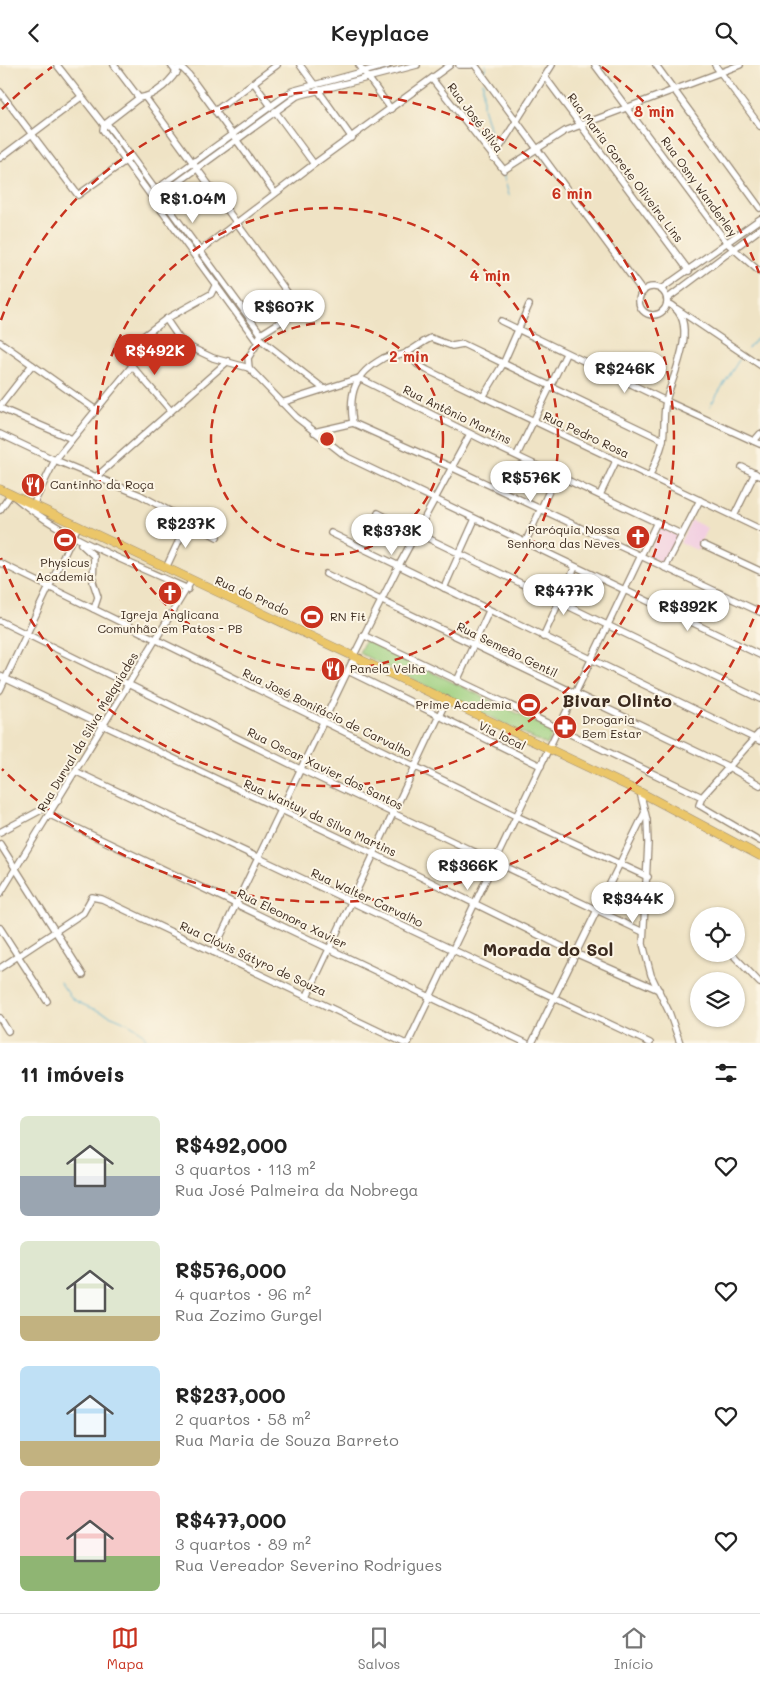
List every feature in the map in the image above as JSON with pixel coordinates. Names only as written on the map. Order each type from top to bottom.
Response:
[{"type":"main road","name":"Rua do Prado","points":[[0,489],[640,792],[760,856]]},
{"type":"street","points":[[57,65],[80,97],[104,125],[108,125],[128,158],[219,277],[258,337]]},
{"type":"street","points":[[114,65],[194,161],[295,303],[296,312],[258,337],[248,358],[249,368]]},
{"type":"street","points":[[171,65],[177,73]]},
{"type":"street","points":[[104,125],[142,98],[171,81],[180,65],[275,193]]},
{"type":"street","points":[[215,111],[277,65]]},
{"type":"street","points":[[300,65],[314,84]]},
{"type":"street","points":[[360,65],[390,109]]},
{"type":"street","points":[[324,389],[258,337],[194,256],[154,200],[155,193],[231,133],[292,91],[388,65]]},
{"type":"street","points":[[155,193],[198,167],[297,96],[417,65]]},
{"type":"street","points":[[194,256],[275,193],[450,65]]},
{"type":"street","points":[[459,65],[473,65],[643,292]]},
{"type":"street","points":[[493,158],[552,65]]},
{"type":"street","name":"Rua Osny Wanderley","points":[[594,65],[732,250],[760,272]]},
{"type":"street","points":[[656,65],[760,208]]},
{"type":"street","points":[[715,65],[760,126]]},
{"type":"street","points":[[536,148],[565,131],[628,109],[674,89],[740,65]]},
{"type":"street","name":"Rua Maria Gorete Oliveira Lins","points":[[545,77],[689,271]]},
{"type":"street","name":"Rua José Silva","points":[[432,79],[501,170],[510,169],[536,148]]},
{"type":"street","points":[[254,83],[270,105]]},
{"type":"street","points":[[318,90],[352,138]]},
{"type":"street","points":[[0,92],[78,195],[128,158]]},
{"type":"street","points":[[0,158],[80,97]]},
{"type":"street","points":[[275,111],[314,164]]},
{"type":"street","points":[[760,219],[661,289],[649,288],[643,292],[640,303],[643,311],[650,315],[661,313],[667,301],[760,229]]},
{"type":"street","points":[[171,411],[132,366],[125,350],[166,319],[211,294],[219,277]]},
{"type":"street","points":[[661,289],[667,301],[676,308],[760,365]]},
{"type":"street","points":[[483,397],[503,364],[529,305]]},
{"type":"street","points":[[650,476],[663,440],[666,401],[684,341],[682,321],[676,308]]},
{"type":"street","points":[[166,319],[179,338],[190,347],[212,358],[249,368],[281,403],[314,432],[347,457],[363,463],[435,500],[760,655]]},
{"type":"street","points":[[501,321],[566,354],[757,442],[760,434]]},
{"type":"street","points":[[353,423],[350,397],[364,370],[382,358],[400,356],[418,343],[431,338],[452,346],[464,344],[663,440]]},
{"type":"street","points":[[0,342],[96,410]]},
{"type":"street","name":"Rua Pedro Rosa","points":[[407,352],[417,364],[427,370],[760,529]]},
{"type":"street","points":[[517,455],[566,354]]},
{"type":"street","points":[[96,477],[228,361]]},
{"type":"street","points":[[32,365],[0,407],[72,439]]},
{"type":"street","points":[[33,505],[55,460],[132,366]]},
{"type":"street","points":[[281,403],[359,378]]},
{"type":"street","name":"Rua Antônio Martins","points":[[359,378],[470,434],[682,533]]},
{"type":"street","points":[[314,432],[353,423],[540,508],[640,557],[760,612]]},
{"type":"street","points":[[0,434],[55,460],[140,495],[217,537]]},
{"type":"street","points":[[214,952],[348,671],[363,635],[470,434]]},
{"type":"street","points":[[600,495],[616,461]]},
{"type":"street","points":[[734,516],[757,474],[742,467]]},
{"type":"street","points":[[525,543],[557,474]]},
{"type":"street","points":[[0,510],[10,494],[91,551],[94,556],[93,582],[98,597],[94,609]]},
{"type":"street","points":[[665,568],[700,499]]},
{"type":"street","points":[[378,513],[760,699]]},
{"type":"street","points":[[444,588],[475,519]]},
{"type":"street","points":[[166,568],[188,521]]},
{"type":"street","points":[[408,1043],[493,861],[550,749],[657,522]]},
{"type":"street","points":[[0,691],[3,678],[28,634],[78,526]]},
{"type":"street","points":[[331,533],[757,740]]},
{"type":"street","points":[[72,537],[188,589]]},
{"type":"street","points":[[704,545],[760,571]]},
{"type":"street","name":"Rua José Bonifácio de Carvalho","points":[[0,563],[516,816],[648,877]]},
{"type":"street","points":[[543,637],[575,567]]},
{"type":"street","name":"Rua Semeão Gentil","points":[[326,574],[728,767],[760,785]]},
{"type":"street","name":"Rua Durval da Silva Melquíades","points":[[0,894],[77,772],[192,580]]},
{"type":"street","points":[[457,681],[489,611]]},
{"type":"street","name":"Rua Oscar Xavier dos Santos","points":[[0,621],[300,769],[643,932]]},
{"type":"street","points":[[363,635],[702,797]]},
{"type":"street","name":"Via local","points":[[348,671],[541,766]]},
{"type":"street","name":"Rua Wantuy da Silva Martins","points":[[3,678],[374,854],[575,953],[659,990]]},
{"type":"street","points":[[307,996],[447,699]]},
{"type":"street","points":[[760,732],[757,740],[728,767],[699,803],[702,808],[760,841]]},
{"type":"street","name":"Rua Walter Carvalho","points":[[77,772],[650,1043]]},
{"type":"street","points":[[640,792],[645,812],[648,877],[643,932],[646,960],[680,1043]]},
{"type":"street","points":[[0,832],[58,801]]},
{"type":"street","points":[[532,1043],[645,812]]},
{"type":"street","name":"Rua Eleonora Xavier","points":[[50,815],[526,1043]]},
{"type":"street","points":[[0,844],[83,975]]},
{"type":"street","name":"Rua Clóvis Sátyro de Souza","points":[[56,932],[83,913],[92,897],[102,899],[404,1043]]},
{"type":"street","points":[[0,928],[47,1001]]},
{"type":"street","points":[[0,969],[56,932]]},
{"type":"street","points":[[740,962],[760,983]]},
{"type":"street","points":[[0,1018],[8,1031]]},
{"type":"shaded area","points":[[691,520],[707,528],[697,550],[680,543]]},
{"type":"shaded area","points":[[661,527],[678,536],[665,565],[647,556]]},
{"type":"green space","points":[[365,640],[554,731],[547,745],[359,653]]},
{"type":"waterway","points":[[484,72],[486,65]]},
{"type":"waterway","points":[[483,82],[483,107],[492,138]]},
{"type":"waterway","points":[[503,174],[509,195]]},
{"type":"waterway","points":[[748,348],[760,335]]},
{"type":"waterway","points":[[710,406],[739,360]]},
{"type":"waterway","points":[[60,982],[72,998],[127,1023],[144,1035],[147,1043]]},
{"type":"place","name":"Cantinho da Roça","points":[[33,485]]},
{"type":"place","name":"Paróquia Nossa Senhora das Neves","points":[[638,537]]},
{"type":"place","name":"Physicus Academia","points":[[65,540]]},
{"type":"place","name":"Igreja Anglicana Comunhão em Patos - PB","points":[[170,593]]},
{"type":"place","name":"RN Fit","points":[[312,617]]},
{"type":"place","name":"Panela Velha","points":[[333,669]]},
{"type":"place","name":"Prime Academia","points":[[529,705]]},
{"type":"place","name":"Drogaria Bem Estar","points":[[565,727]]},
{"type":"district","name":"Bivar Olinto","points":[[617,701]]},
{"type":"district","name":"Morada do Sol","points":[[548,950]]}]
